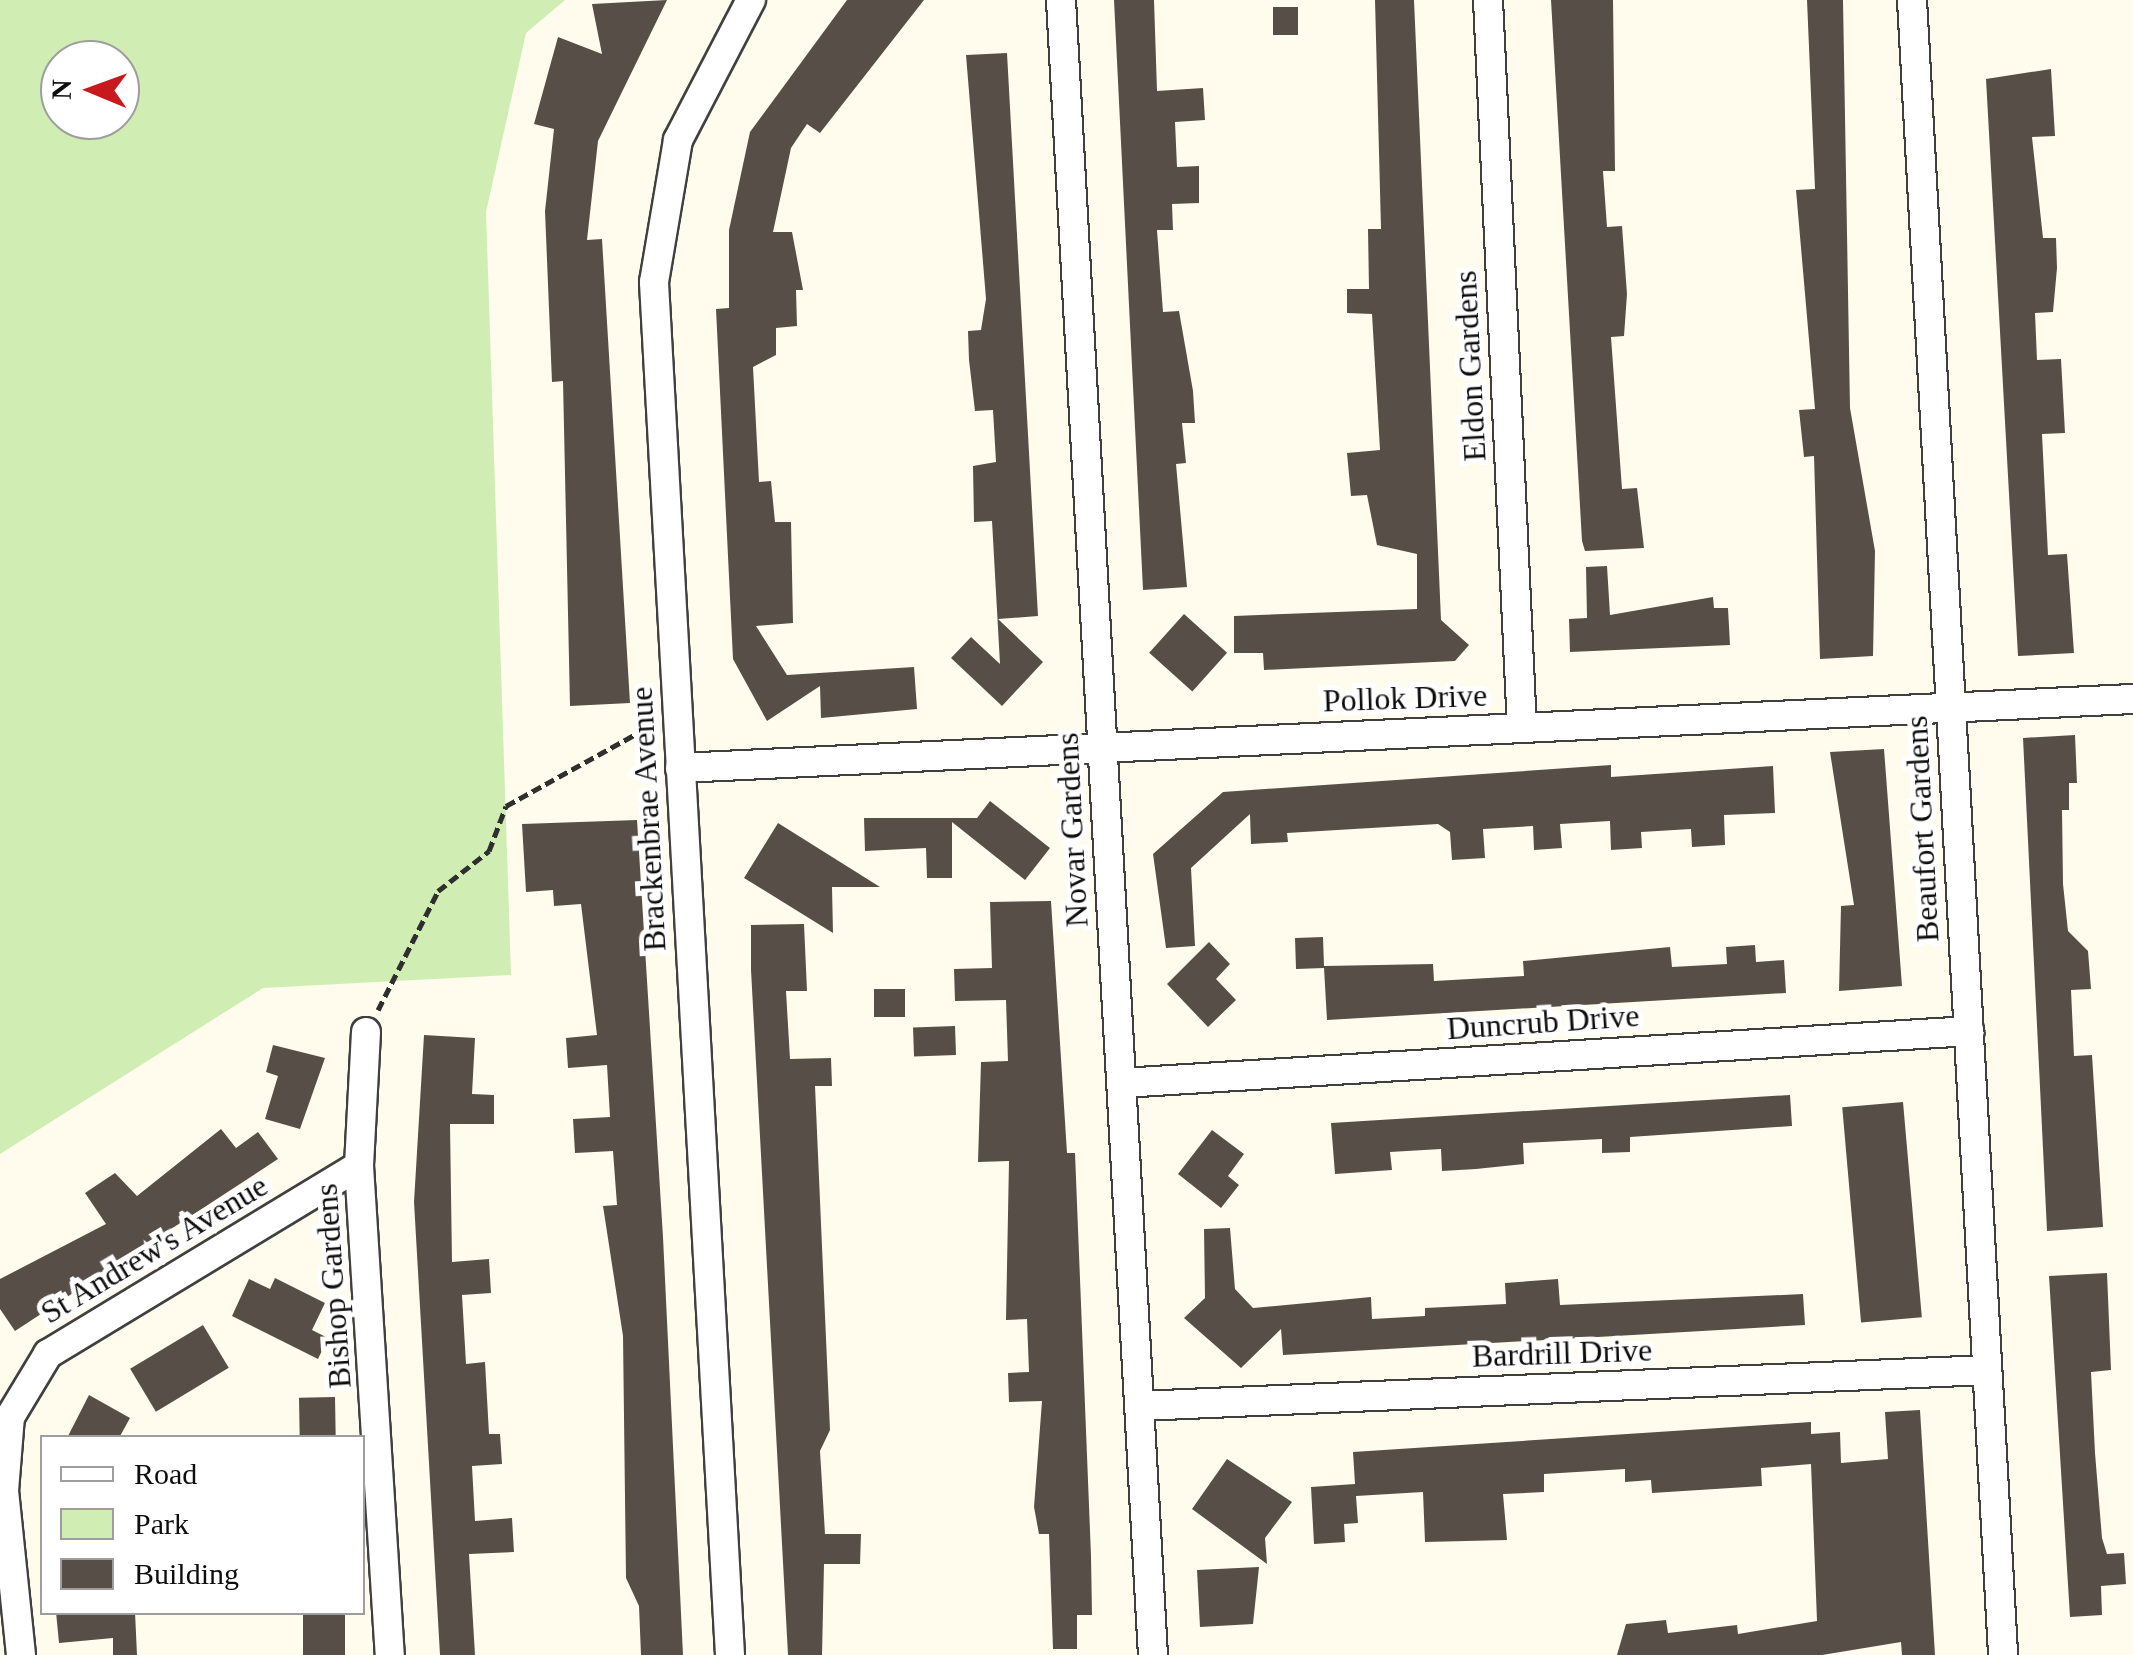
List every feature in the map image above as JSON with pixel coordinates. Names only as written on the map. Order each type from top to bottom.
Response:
[{"type":"street","name":"Brackenbrae Avenue","points":[[730,1655],[654,282],[678,140],[751,0]]},
{"type":"street","name":"Novar Gardens","points":[[1061,0],[1153,1655]]},
{"type":"street","name":"Eldon Gardens","points":[[1488,0],[1522,728]]},
{"type":"street","name":"Beaufort Gardens","points":[[1912,0],[2003,1655]]},
{"type":"street","name":"Pollok Drive","points":[[680,768],[1102,744],[2133,699]]},
{"type":"street","name":"Duncrub Drive","points":[[1122,1083],[1969,1030]]},
{"type":"street","name":"Bishop Gardens","points":[[366,1032],[359,1166],[390,1655]]},
{"type":"street","name":"St Andrew's Avenue","points":[[21,1655],[4,1491],[10,1417],[48,1354],[359,1166]]},
{"type":"street","name":"Bardrill Drive","points":[[1139,1406],[1987,1370]]},
{"type":"path","points":[[366,1032],[438,891],[489,851],[506,806],[676,712]]},
{"type":"green space","points":[[0,0],[565,0],[526,33],[486,212],[511,975],[263,988],[0,1154]]},
{"type":"building","points":[[667,0],[598,141],[587,240],[602,239],[630,703],[570,706],[563,381],[552,382],[545,211],[554,129],[534,124],[558,37],[602,54],[592,4]]},
{"type":"building","points":[[847,0],[924,0],[820,133],[807,124],[791,148],[773,232],[792,232],[803,290],[796,290],[797,326],[776,328],[776,355],[753,367],[759,482],[771,481],[775,522],[791,522],[793,623],[756,626],[787,675],[914,667],[917,709],[821,718],[820,686],[767,721],[733,659],[716,309],[729,308],[729,230],[750,132]]},
{"type":"building","points":[[1114,0],[1154,0],[1157,91],[1203,88],[1205,120],[1175,122],[1177,167],[1199,166],[1199,203],[1172,204],[1173,230],[1157,230],[1163,312],[1179,311],[1193,391],[1195,423],[1182,423],[1186,463],[1176,464],[1187,587],[1143,590]]},
{"type":"building","points":[[1375,0],[1414,0],[1441,620],[1469,645],[1455,661],[1264,670],[1263,653],[1234,653],[1234,616],[1417,609],[1417,554],[1377,545],[1367,495],[1351,496],[1347,453],[1380,450],[1372,314],[1347,313],[1347,289],[1369,289],[1368,229],[1381,229]]},
{"type":"building","points":[[1551,0],[1613,0],[1615,171],[1603,171],[1607,227],[1622,226],[1627,294],[1624,336],[1611,337],[1622,489],[1637,488],[1644,548],[1585,551],[1582,541]]},
{"type":"building","points":[[1807,0],[1843,0],[1850,408],[1875,551],[1873,656],[1820,659],[1814,456],[1804,457],[1799,410],[1815,409],[1796,190],[1815,189]]},
{"type":"building","points":[[1273,7],[1298,7],[1298,35],[1273,35]]},
{"type":"building","points":[[1007,53],[1038,616],[998,619],[1043,662],[1002,706],[951,658],[971,637],[1000,664],[992,521],[974,522],[973,466],[996,462],[993,410],[975,411],[969,360],[968,331],[981,330],[986,299],[966,55]]},
{"type":"building","points":[[2051,69],[2055,136],[2032,137],[2043,238],[2056,238],[2057,268],[2053,312],[2035,313],[2037,360],[2061,359],[2065,433],[2042,434],[2048,555],[2067,554],[2074,653],[2018,656],[1986,79]]},
{"type":"building","points":[[1607,566],[1610,615],[1713,597],[1714,608],[1728,608],[1730,645],[1570,652],[1569,619],[1587,618],[1586,567]]},
{"type":"building","points":[[1184,614],[1227,653],[1192,691],[1149,653]]},
{"type":"building","points":[[2075,735],[2077,783],[2069,783],[2069,810],[2062,810],[2063,884],[2068,931],[2088,951],[2091,989],[2071,990],[2074,1056],[2092,1055],[2103,1227],[2047,1231],[2023,738]]},
{"type":"building","points":[[1884,749],[1902,986],[1839,991],[1841,906],[1854,905],[1830,752]]},
{"type":"building","points":[[1611,765],[1611,777],[1773,766],[1775,813],[1724,815],[1725,845],[1692,847],[1691,829],[1641,832],[1642,848],[1611,850],[1610,821],[1560,824],[1562,848],[1534,850],[1533,826],[1483,829],[1485,858],[1452,860],[1450,832],[1438,824],[1287,833],[1288,842],[1251,844],[1250,814],[1191,868],[1195,946],[1166,948],[1153,854],[1223,792]]},
{"type":"building","points":[[990,801],[1050,848],[1025,880],[952,822],[952,878],[927,878],[926,848],[865,851],[864,818],[977,818]]},
{"type":"building","points":[[637,820],[663,1237],[683,1655],[641,1655],[639,1606],[626,1578],[623,1336],[603,1206],[617,1205],[613,1151],[575,1153],[573,1119],[610,1117],[607,1065],[568,1068],[566,1038],[597,1035],[581,904],[554,906],[553,890],[526,892],[522,824]]},
{"type":"building","points":[[778,823],[880,887],[832,887],[833,933],[744,878]]},
{"type":"building","points":[[1051,901],[1067,1153],[1075,1153],[1091,1556],[1092,1615],[1077,1615],[1077,1649],[1053,1649],[1049,1534],[1039,1534],[1034,1507],[1042,1401],[1009,1402],[1008,1373],[1029,1372],[1027,1319],[1006,1320],[1009,1161],[978,1162],[981,1062],[1008,1061],[1006,1000],[955,1001],[954,969],[992,968],[990,902]]},
{"type":"building","points":[[804,924],[807,991],[786,991],[790,1059],[831,1058],[832,1086],[815,1086],[830,1430],[820,1451],[825,1534],[861,1534],[860,1564],[824,1564],[822,1655],[788,1655],[751,970],[751,925]]},
{"type":"building","points":[[1323,937],[1324,966],[1433,964],[1434,981],[1524,976],[1523,961],[1670,947],[1672,967],[1727,964],[1726,947],[1755,945],[1756,962],[1784,960],[1786,993],[1327,1020],[1324,968],[1296,969],[1295,938]]},
{"type":"building","points":[[1209,942],[1230,964],[1216,979],[1236,1000],[1208,1027],[1167,984]]},
{"type":"building","points":[[874,989],[905,989],[905,1017],[874,1017]]},
{"type":"building","points":[[955,1026],[956,1055],[914,1056],[913,1027]]},
{"type":"building","points":[[424,1035],[475,1038],[472,1094],[494,1095],[494,1124],[450,1124],[452,1262],[489,1259],[491,1293],[462,1295],[466,1364],[485,1362],[489,1434],[500,1434],[502,1464],[472,1466],[475,1521],[512,1518],[514,1552],[469,1554],[475,1655],[440,1655],[414,1202]]},
{"type":"building","points":[[273,1045],[325,1058],[300,1129],[265,1119],[278,1076],[266,1072]]},
{"type":"building","points":[[1790,1095],[1792,1126],[1630,1137],[1630,1152],[1602,1153],[1602,1139],[1523,1143],[1524,1164],[1476,1169],[1442,1171],[1441,1149],[1390,1152],[1392,1170],[1335,1174],[1331,1123]]},
{"type":"building","points":[[1903,1102],[1922,1317],[1861,1322],[1842,1107]]},
{"type":"building","points":[[221,1129],[236,1148],[258,1132],[278,1159],[15,1331],[0,1309],[0,1279],[106,1224],[85,1193],[115,1173],[137,1196]]},
{"type":"building","points":[[1212,1130],[1244,1154],[1228,1176],[1239,1185],[1221,1208],[1178,1174]]},
{"type":"building","points":[[1230,1228],[1235,1289],[1253,1308],[1371,1297],[1372,1319],[1425,1316],[1425,1308],[1506,1304],[1505,1283],[1558,1279],[1560,1305],[1803,1294],[1805,1325],[1283,1355],[1281,1329],[1241,1368],[1184,1318],[1205,1298],[1204,1229]]},
{"type":"building","points":[[2107,1273],[2111,1370],[2091,1372],[2095,1453],[2102,1538],[2107,1554],[2124,1553],[2126,1584],[2101,1586],[2102,1615],[2070,1617],[2049,1276]]},
{"type":"building","points":[[275,1278],[325,1303],[312,1330],[328,1338],[318,1359],[232,1316],[249,1279],[270,1289]]},
{"type":"building","points":[[203,1325],[229,1368],[156,1412],[130,1369]]},
{"type":"building","points":[[89,1395],[130,1418],[121,1435],[69,1435]]},
{"type":"building","points":[[335,1397],[336,1435],[300,1435],[299,1398]]},
{"type":"building","points":[[1920,1410],[1935,1655],[1902,1655],[1901,1642],[1822,1655],[1617,1655],[1626,1624],[1666,1620],[1668,1633],[1737,1625],[1738,1634],[1817,1621],[1811,1464],[1761,1468],[1762,1486],[1652,1493],[1651,1480],[1625,1482],[1625,1469],[1544,1474],[1544,1492],[1503,1494],[1507,1540],[1425,1542],[1423,1492],[1356,1496],[1358,1523],[1344,1524],[1345,1542],[1314,1544],[1311,1487],[1355,1484],[1353,1452],[1811,1422],[1811,1434],[1840,1432],[1841,1463],[1888,1459],[1885,1412]]},
{"type":"building","points":[[1227,1459],[1292,1502],[1265,1538],[1267,1564],[1192,1509]]},
{"type":"building","points":[[1259,1567],[1253,1624],[1200,1627],[1197,1570]]},
{"type":"building","points":[[56,1615],[135,1615],[137,1655],[113,1655],[113,1638],[59,1643]]},
{"type":"building","points":[[303,1615],[345,1615],[345,1655],[303,1655]]}]
